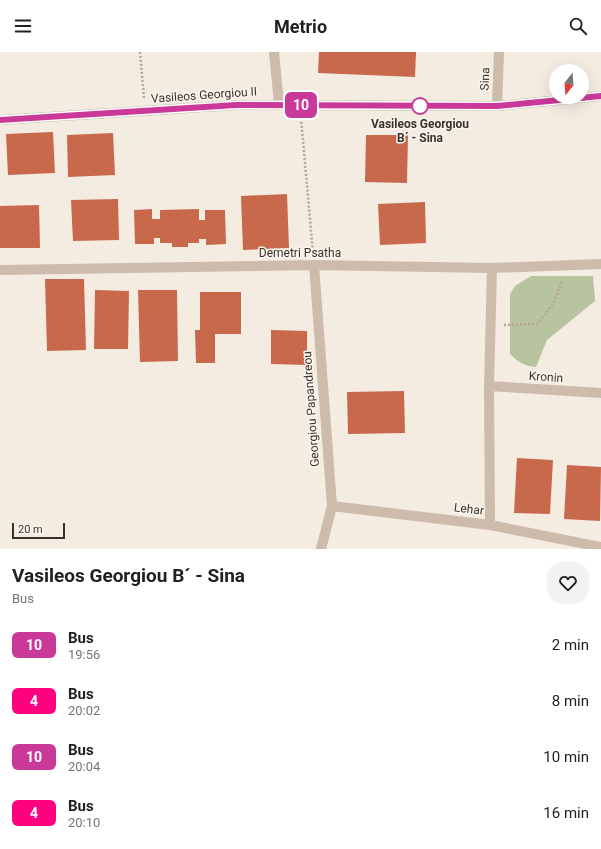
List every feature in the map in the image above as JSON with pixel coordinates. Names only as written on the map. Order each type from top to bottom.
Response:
[{"type":"street","points":[[274,52],[279,104]]},
{"type":"street","name":"Sina","points":[[497,106],[499,52]]},
{"type":"street","name":"Vasileos Georgiou II","points":[[0,120],[146,112],[236,105],[497,106],[601,96]]},
{"type":"street","name":"Demetri Psatha","points":[[0,270],[314,265],[492,268],[601,264]]},
{"type":"street","name":"Georgiou Papandreou","points":[[314,265],[332,506],[321,549]]},
{"type":"street","points":[[490,525],[489,386],[492,268]]},
{"type":"street","name":"Kronin","points":[[489,386],[601,393]]},
{"type":"street","name":"Lehar","points":[[332,506],[490,525],[601,547]]},
{"type":"path","points":[[140,52],[146,112]]},
{"type":"path","points":[[300,112],[314,265]]},
{"type":"path","points":[[507,325],[536,324],[548,313],[558,293],[562,278]]},
{"type":"green space","points":[[531,276],[593,276],[595,301],[547,340],[536,367],[528,366],[522,363],[510,354],[510,294],[515,286]]},
{"type":"building","points":[[319,52],[416,52],[415,77],[318,73]]},
{"type":"building","points":[[53,132],[55,173],[8,175],[6,134]]},
{"type":"building","points":[[113,133],[115,175],[68,177],[67,135]]},
{"type":"building","points":[[366,135],[408,135],[407,183],[365,182]]},
{"type":"building","points":[[287,194],[289,248],[243,250],[241,196]]},
{"type":"building","points":[[118,199],[119,240],[73,241],[71,200]]},
{"type":"building","points":[[425,202],[426,243],[380,245],[378,204]]},
{"type":"building","points":[[39,205],[40,248],[0,248],[0,206]]},
{"type":"building","points":[[152,209],[152,219],[160,219],[160,210],[199,209],[199,220],[205,220],[205,210],[225,210],[226,244],[206,245],[206,239],[199,239],[199,243],[188,243],[188,247],[172,247],[172,243],[160,243],[160,238],[154,238],[154,244],[135,244],[134,210]]},
{"type":"building","points":[[45,279],[84,279],[86,350],[47,351]]},
{"type":"building","points":[[95,290],[129,291],[128,349],[94,349]]},
{"type":"building","points":[[138,290],[177,290],[178,361],[140,362]]},
{"type":"building","points":[[200,292],[241,292],[241,334],[215,334],[215,363],[196,363],[195,330],[200,330]]},
{"type":"building","points":[[271,330],[307,331],[307,365],[271,364]]},
{"type":"building","points":[[404,391],[405,433],[348,434],[347,392]]},
{"type":"building","points":[[517,458],[553,460],[550,514],[514,513]]},
{"type":"building","points":[[567,465],[601,467],[600,521],[564,519]]},
{"type":"bus line","name":"10","points":[[0,120],[146,112],[236,105],[497,106],[601,96]]},
{"type":"place","name":"Vasileos Georgiou B´ - Sina","points":[[420,106]]}]
